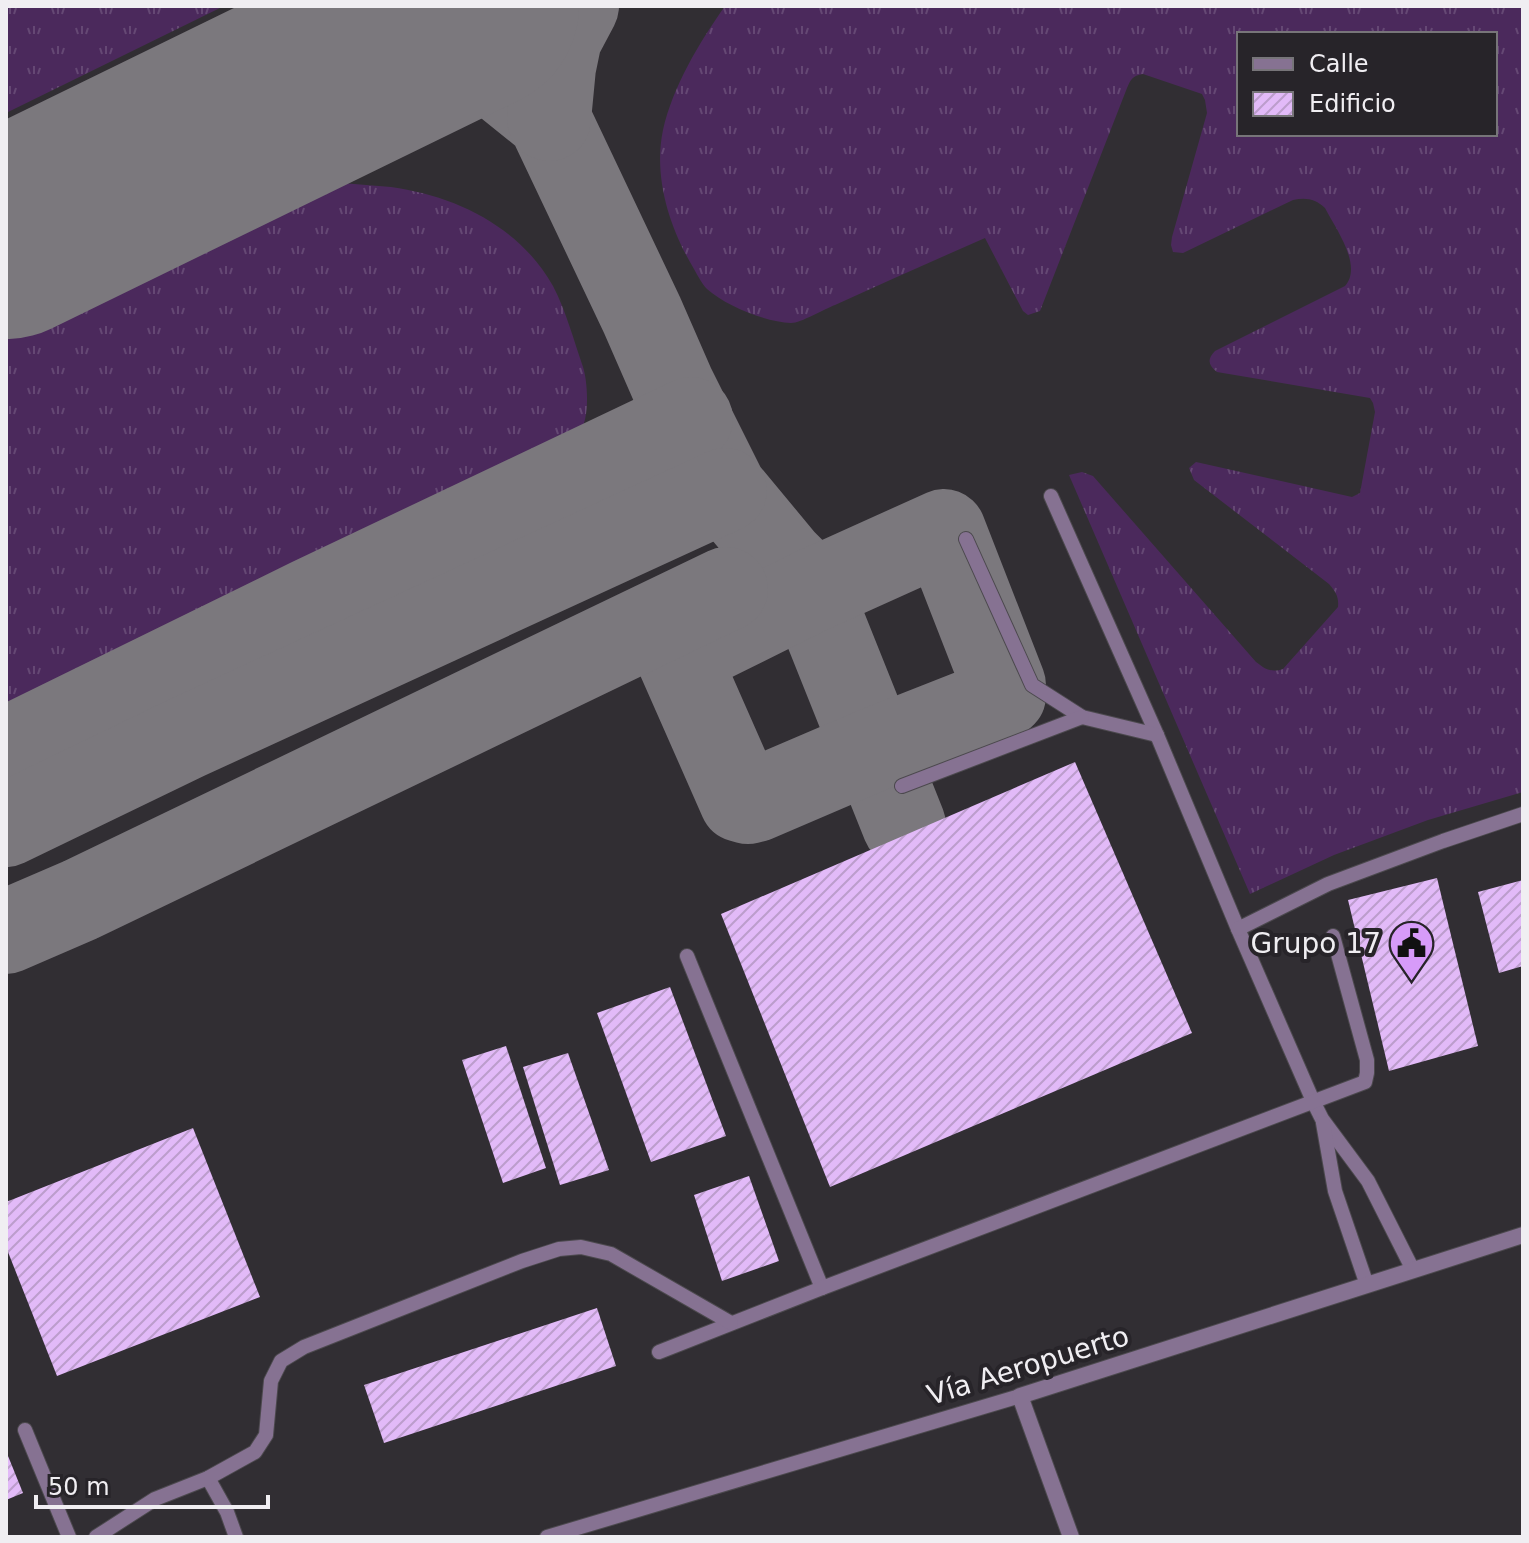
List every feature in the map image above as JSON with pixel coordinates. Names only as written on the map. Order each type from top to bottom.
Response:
[{"type":"street","name":"Vía Aeropuerto","points":[[1020,1396],[1523,1235]]},
{"type":"street","points":[[1020,1396],[1071,1537]]},
{"type":"lane","points":[[1051,496],[1313,1101],[1322,1119],[1368,1181],[1413,1270]]},
{"type":"lane","points":[[966,539],[1032,685],[1082,717],[1157,735]]},
{"type":"lane","points":[[902,786],[1082,717]]},
{"type":"lane","points":[[1238,929],[1328,884],[1523,814]]},
{"type":"lane","points":[[659,1352],[1365,1082],[1367,1060],[1333,936]]},
{"type":"lane","points":[[687,956],[822,1288]]},
{"type":"lane","points":[[1322,1119],[1335,1191],[1367,1285]]},
{"type":"lane","points":[[96,1537],[155,1499],[208,1478],[255,1452],[266,1435],[271,1381],[281,1361],[304,1347],[522,1261],[559,1249],[581,1247],[611,1254],[731,1323]]},
{"type":"lane","name":"Vía Aeropuerto","points":[[547,1537],[1020,1396]]},
{"type":"lane","points":[[25,1430],[69,1537]]},
{"type":"lane","points":[[208,1478],[227,1512],[236,1537]]},
{"type":"green space","points":[[6,6],[224,6],[6,113]]},
{"type":"green space","points":[[725,6],[1523,6],[1523,792],[1428,820],[1334,855],[1250,894],[1069,475],[1082,472],[1093,476],[1256,662],[1268,670],[1283,669],[1338,607],[1338,600],[1329,584],[1194,480],[1189,468],[1196,462],[1352,497],[1360,493],[1375,412],[1370,398],[1217,372],[1212,367],[1210,362],[1215,351],[1345,286],[1351,268],[1346,247],[1325,208],[1302,199],[1293,200],[1183,253],[1173,252],[1172,237],[1207,113],[1202,94],[1143,74],[1132,78],[1040,311],[1028,315],[1023,311],[985,238],[791,323],[735,307],[707,289],[685,254],[671,220],[662,185],[660,148],[673,97],[697,50]]},
{"type":"green space","points":[[329,182],[391,187],[439,198],[484,218],[523,247],[553,286],[583,367],[587,401],[583,427],[569,440],[6,710],[6,340]]},
{"type":"building","points":[[1075,762],[1192,1033],[830,1187],[721,914]]},
{"type":"building","points":[[1437,878],[1478,1046],[1389,1071],[1348,900]]},
{"type":"building","points":[[1523,880],[1523,966],[1499,973],[1478,892]]},
{"type":"building","points":[[670,987],[726,1136],[651,1162],[597,1013]]},
{"type":"building","points":[[506,1046],[546,1168],[503,1183],[462,1060]]},
{"type":"building","points":[[568,1053],[609,1170],[560,1185],[523,1067]]},
{"type":"building","points":[[193,1128],[260,1297],[57,1376],[6,1247],[6,1202]]},
{"type":"building","points":[[749,1176],[779,1261],[722,1281],[694,1195]]},
{"type":"building","points":[[597,1308],[616,1366],[384,1443],[364,1385]]},
{"type":"building","points":[[6,1451],[23,1493],[6,1500]]},
{"type":"taxiway","points":[[549,119],[560,38],[577,6]]},
{"type":"taxiway","points":[[364,60],[432,59],[480,67],[549,119],[673,386],[725,490],[808,585],[904,825]]},
{"type":"taxiway","points":[[6,749],[691,419]]},
{"type":"taxiway","points":[[6,825],[186,738],[725,490]]},
{"type":"taxiway","points":[[944,531],[1004,685],[1004,695],[997,701],[756,800],[741,800],[678,657],[811,591],[944,531]]},
{"type":"taxiway","points":[[6,932],[80,900],[726,589]]},
{"type":"runway","points":[[6,235],[475,6]]},
{"type":"place","name":"Grupo 17","points":[[1412,982]]}]
